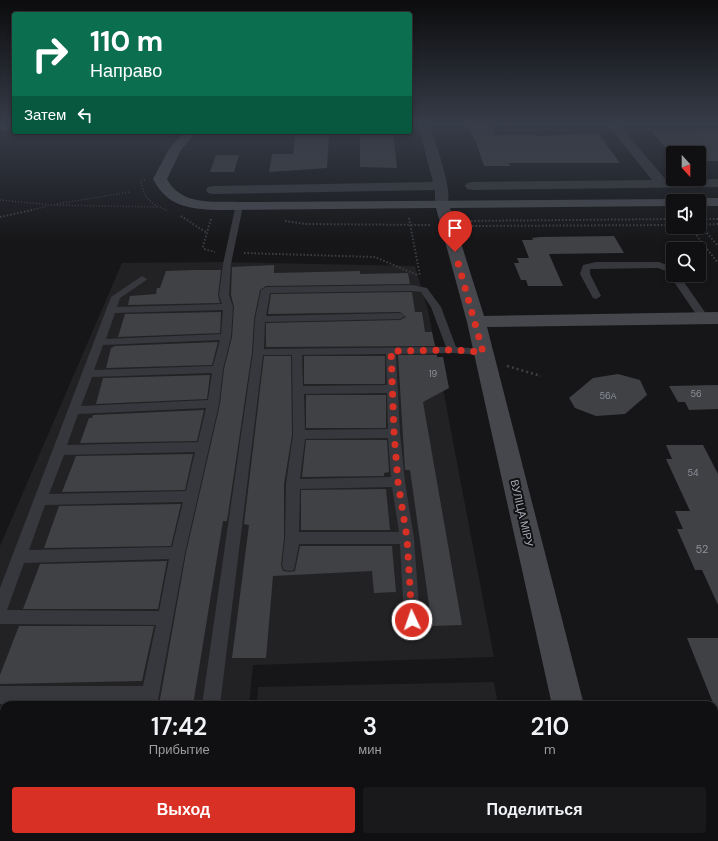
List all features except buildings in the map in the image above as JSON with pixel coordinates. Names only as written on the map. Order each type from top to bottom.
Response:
[{"type":"main road","points":[[166,164],[160,179],[163,189],[174,198],[188,203],[239,206],[407,204],[441,195],[666,202]]},
{"type":"main road","name":"ВУЛІЦА МІРУ","points":[[441,195],[476,322],[567,701]]},
{"type":"main road","points":[[706,202],[718,202]]},
{"type":"main road","points":[[476,322],[711,318]]},
{"type":"street","points":[[212,190],[441,195],[434,164]]},
{"type":"street","points":[[646,164],[662,183]]},
{"type":"street","points":[[472,186],[718,182]]},
{"type":"lane","points":[[0,695],[149,700],[178,553],[213,404],[218,369],[226,337],[228,307],[224,295],[229,253],[239,206]]},
{"type":"lane","points":[[596,296],[585,274],[586,267],[596,265],[659,265],[666,268]]},
{"type":"lane","points":[[0,608],[116,297],[142,278]]},
{"type":"lane","points":[[421,278],[424,290],[436,307],[452,350]]},
{"type":"lane","points":[[679,282],[711,318]]},
{"type":"lane","points":[[212,701],[258,352],[260,319],[266,290],[412,288],[424,290]]},
{"type":"lane","points":[[111,310],[228,307]]},
{"type":"lane","points":[[260,319],[400,316]]},
{"type":"lane","points":[[99,342],[226,337]]},
{"type":"lane","points":[[258,352],[452,350],[484,355]]},
{"type":"lane","points":[[391,351],[394,433],[398,482],[407,538],[412,620]]},
{"type":"lane","points":[[289,565],[292,538],[293,484],[299,435],[297,352]]},
{"type":"lane","points":[[87,374],[218,369]]},
{"type":"lane","points":[[297,390],[393,389]]},
{"type":"lane","points":[[74,410],[213,404]]},
{"type":"lane","points":[[299,435],[394,433]]},
{"type":"lane","points":[[59,450],[203,447]]},
{"type":"lane","points":[[293,484],[398,482]]},
{"type":"lane","points":[[40,500],[192,496]]},
{"type":"lane","points":[[292,538],[407,538]]},
{"type":"lane","points":[[19,557],[178,553]]},
{"type":"lane","points":[[0,617],[166,618]]},
{"type":"path","points":[[0,218],[51,205],[129,192]]},
{"type":"path","points":[[0,200],[51,205],[158,207]]},
{"type":"path","points":[[407,204],[421,278]]},
{"type":"path","points":[[177,214],[207,233]]},
{"type":"path","points":[[212,217],[204,249],[215,252],[229,253],[374,257],[413,272],[421,278]]},
{"type":"path","points":[[666,219],[463,221],[464,226],[666,225]]},
{"type":"path","points":[[706,219],[718,219]]},
{"type":"path","points":[[706,225],[718,224]]},
{"type":"path","points":[[706,232],[718,246]]},
{"type":"path","points":[[695,234],[718,263]]},
{"type":"path","points":[[484,355],[541,376]]},
{"type":"shaded area","points":[[224,262],[415,266],[428,310],[494,657],[253,665],[249,701],[0,701],[0,546],[122,263]]},
{"type":"shaded area","points":[[494,682],[497,701],[257,701],[258,687]]},
{"type":"route","points":[[412,620],[407,538],[398,482],[394,433],[391,351],[452,350],[483,352],[476,322],[455,252]]}]
